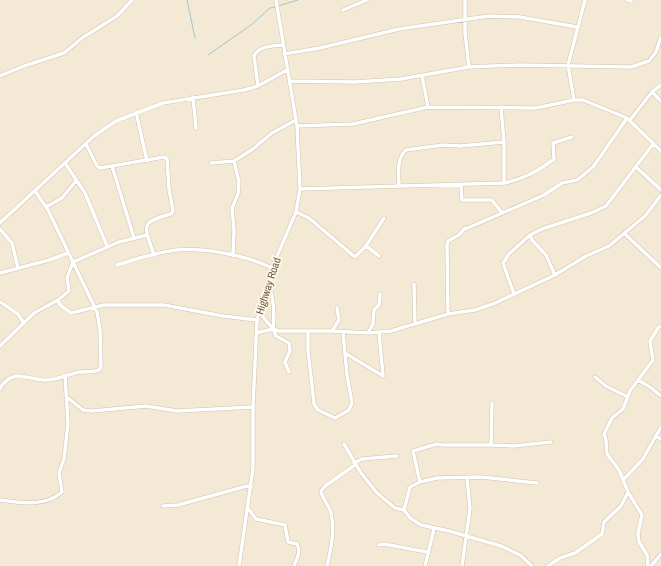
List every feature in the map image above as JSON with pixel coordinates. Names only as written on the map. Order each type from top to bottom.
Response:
[{"type":"street","points":[[0,76],[64,53],[82,38],[117,16],[132,0]]},
{"type":"street","name":"Highway Road","points":[[239,566],[253,468],[253,408],[257,320],[272,268],[296,212],[300,189],[297,126],[288,70],[282,45],[276,0]]},
{"type":"street","points":[[343,10],[367,0]]},
{"type":"street","points":[[465,0],[467,53],[470,67]]},
{"type":"street","points":[[574,100],[568,65],[585,0]]},
{"type":"street","points":[[626,0],[631,2]]},
{"type":"street","points":[[284,54],[320,48],[400,29],[489,16],[520,17],[577,27]]},
{"type":"street","points":[[290,81],[355,82],[422,76],[470,67],[568,65],[631,67],[645,64],[652,58],[661,36]]},
{"type":"street","points":[[258,86],[254,56],[256,52],[260,49],[282,45]]},
{"type":"street","points":[[0,223],[108,125],[136,112],[163,103],[244,90],[258,86],[288,70]]},
{"type":"street","points":[[422,76],[428,108]]},
{"type":"street","points":[[448,314],[448,241],[463,230],[544,194],[562,183],[577,180],[593,167],[629,119],[652,92],[661,85]]},
{"type":"street","points":[[652,92],[661,101]]},
{"type":"street","points":[[193,97],[196,128]]},
{"type":"street","points":[[297,126],[353,124],[428,108],[536,108],[574,100],[583,100],[629,119],[661,151]]},
{"type":"street","points":[[501,107],[504,142],[504,183]]},
{"type":"street","points":[[136,112],[146,161]]},
{"type":"street","points":[[211,163],[234,161],[253,149],[272,134],[296,120]]},
{"type":"street","points":[[300,189],[504,183],[525,178],[540,170],[554,159],[553,143],[572,137]]},
{"type":"street","points":[[399,186],[399,163],[402,154],[406,150],[443,145],[460,146],[504,142]]},
{"type":"street","points":[[86,144],[99,167],[146,161],[164,157],[166,159],[173,211],[171,214],[150,221],[147,235],[154,255]]},
{"type":"street","points":[[514,294],[503,263],[509,254],[530,235],[542,229],[591,213],[606,206],[653,144]]},
{"type":"street","points":[[233,256],[234,230],[232,208],[238,194],[239,182],[234,161]]},
{"type":"street","points":[[65,163],[85,193],[107,246]]},
{"type":"street","points":[[112,166],[134,238]]},
{"type":"street","points":[[636,167],[661,190]]},
{"type":"street","points":[[46,207],[62,198],[76,181]]},
{"type":"street","points":[[461,185],[462,200],[492,200],[502,213],[463,230]]},
{"type":"street","points":[[0,389],[7,379],[20,375],[31,379],[46,380],[99,370],[101,366],[100,329],[95,307],[46,207],[35,191]]},
{"type":"street","points":[[256,332],[273,329],[308,332],[332,330],[368,333],[392,331],[448,314],[475,310],[493,304],[555,275],[586,256],[609,246],[645,216],[661,195]]},
{"type":"street","points":[[296,212],[309,218],[354,256],[356,256],[366,246],[384,218]]},
{"type":"street","points":[[0,229],[12,243],[18,268]]},
{"type":"street","points":[[625,234],[661,268]]},
{"type":"street","points":[[0,346],[18,329],[23,322],[34,313],[58,300],[69,291],[67,278],[73,262],[107,246],[147,235]]},
{"type":"street","points":[[530,235],[532,240],[546,255],[555,275]]},
{"type":"street","points":[[366,246],[379,256]]},
{"type":"street","points":[[117,265],[171,250],[194,250],[245,258],[272,268]]},
{"type":"street","points":[[0,273],[68,252]]},
{"type":"street","points":[[268,281],[271,290],[274,319],[273,329]]},
{"type":"street","points":[[414,284],[415,324]]},
{"type":"street","points":[[368,333],[373,324],[374,310],[379,305],[380,294]]},
{"type":"street","points":[[58,300],[60,305],[71,313],[95,307],[113,305],[164,305],[223,316],[257,320]]},
{"type":"street","points":[[0,302],[18,314],[23,322]]},
{"type":"street","points":[[332,330],[339,320],[337,308]]},
{"type":"street","points":[[259,312],[273,329],[276,336],[289,343],[290,351],[285,362],[289,372]]},
{"type":"street","points":[[650,566],[647,555],[639,542],[638,537],[642,515],[628,492],[624,479],[607,454],[604,434],[612,418],[623,409],[630,391],[653,360],[650,341],[658,328],[661,326]]},
{"type":"street","points":[[308,332],[308,350],[313,402],[318,410],[333,418],[352,408],[343,332]]},
{"type":"street","points":[[345,352],[383,376],[379,332]]},
{"type":"street","points":[[0,500],[32,504],[54,497],[62,492],[59,472],[64,459],[68,423],[68,398],[65,376]]},
{"type":"street","points":[[595,377],[606,386],[628,397]]},
{"type":"street","points":[[638,380],[661,396]]},
{"type":"street","points":[[68,398],[83,410],[92,411],[146,406],[177,411],[253,408]]},
{"type":"street","points":[[491,445],[492,403]]},
{"type":"street","points":[[624,479],[644,459],[661,427]]},
{"type":"street","points":[[655,436],[661,439]]},
{"type":"street","points":[[420,482],[413,451],[437,444],[442,446],[514,446],[551,442]]},
{"type":"street","points":[[344,444],[355,464],[377,493],[395,508],[404,510],[410,518],[421,525],[449,531],[501,546],[520,555],[532,566]]},
{"type":"street","points":[[327,566],[332,543],[332,525],[329,508],[321,491],[325,486],[362,459],[397,456]]},
{"type":"street","points":[[404,510],[410,487],[420,482],[437,478],[481,477],[537,483]]},
{"type":"street","points":[[462,566],[470,508],[467,478]]},
{"type":"street","points":[[163,506],[178,505],[247,486],[250,487]]},
{"type":"street","points":[[548,566],[560,558],[575,553],[600,536],[604,522],[621,506],[628,492]]},
{"type":"street","points":[[247,507],[256,519],[285,525],[288,542],[296,544],[299,548],[299,553],[294,566]]},
{"type":"street","points":[[425,566],[427,552],[434,529]]},
{"type":"street","points":[[379,545],[384,544],[427,552]]},
{"type":"street","points":[[650,566],[661,554]]},
{"type":"shaded area","points":[[0,0],[661,0],[661,566],[0,566]]},
{"type":"waterway","points":[[187,0],[195,38]]},
{"type":"waterway","points":[[278,6],[298,0]]},
{"type":"waterway","points":[[208,55],[251,25],[270,8],[275,7]]}]
